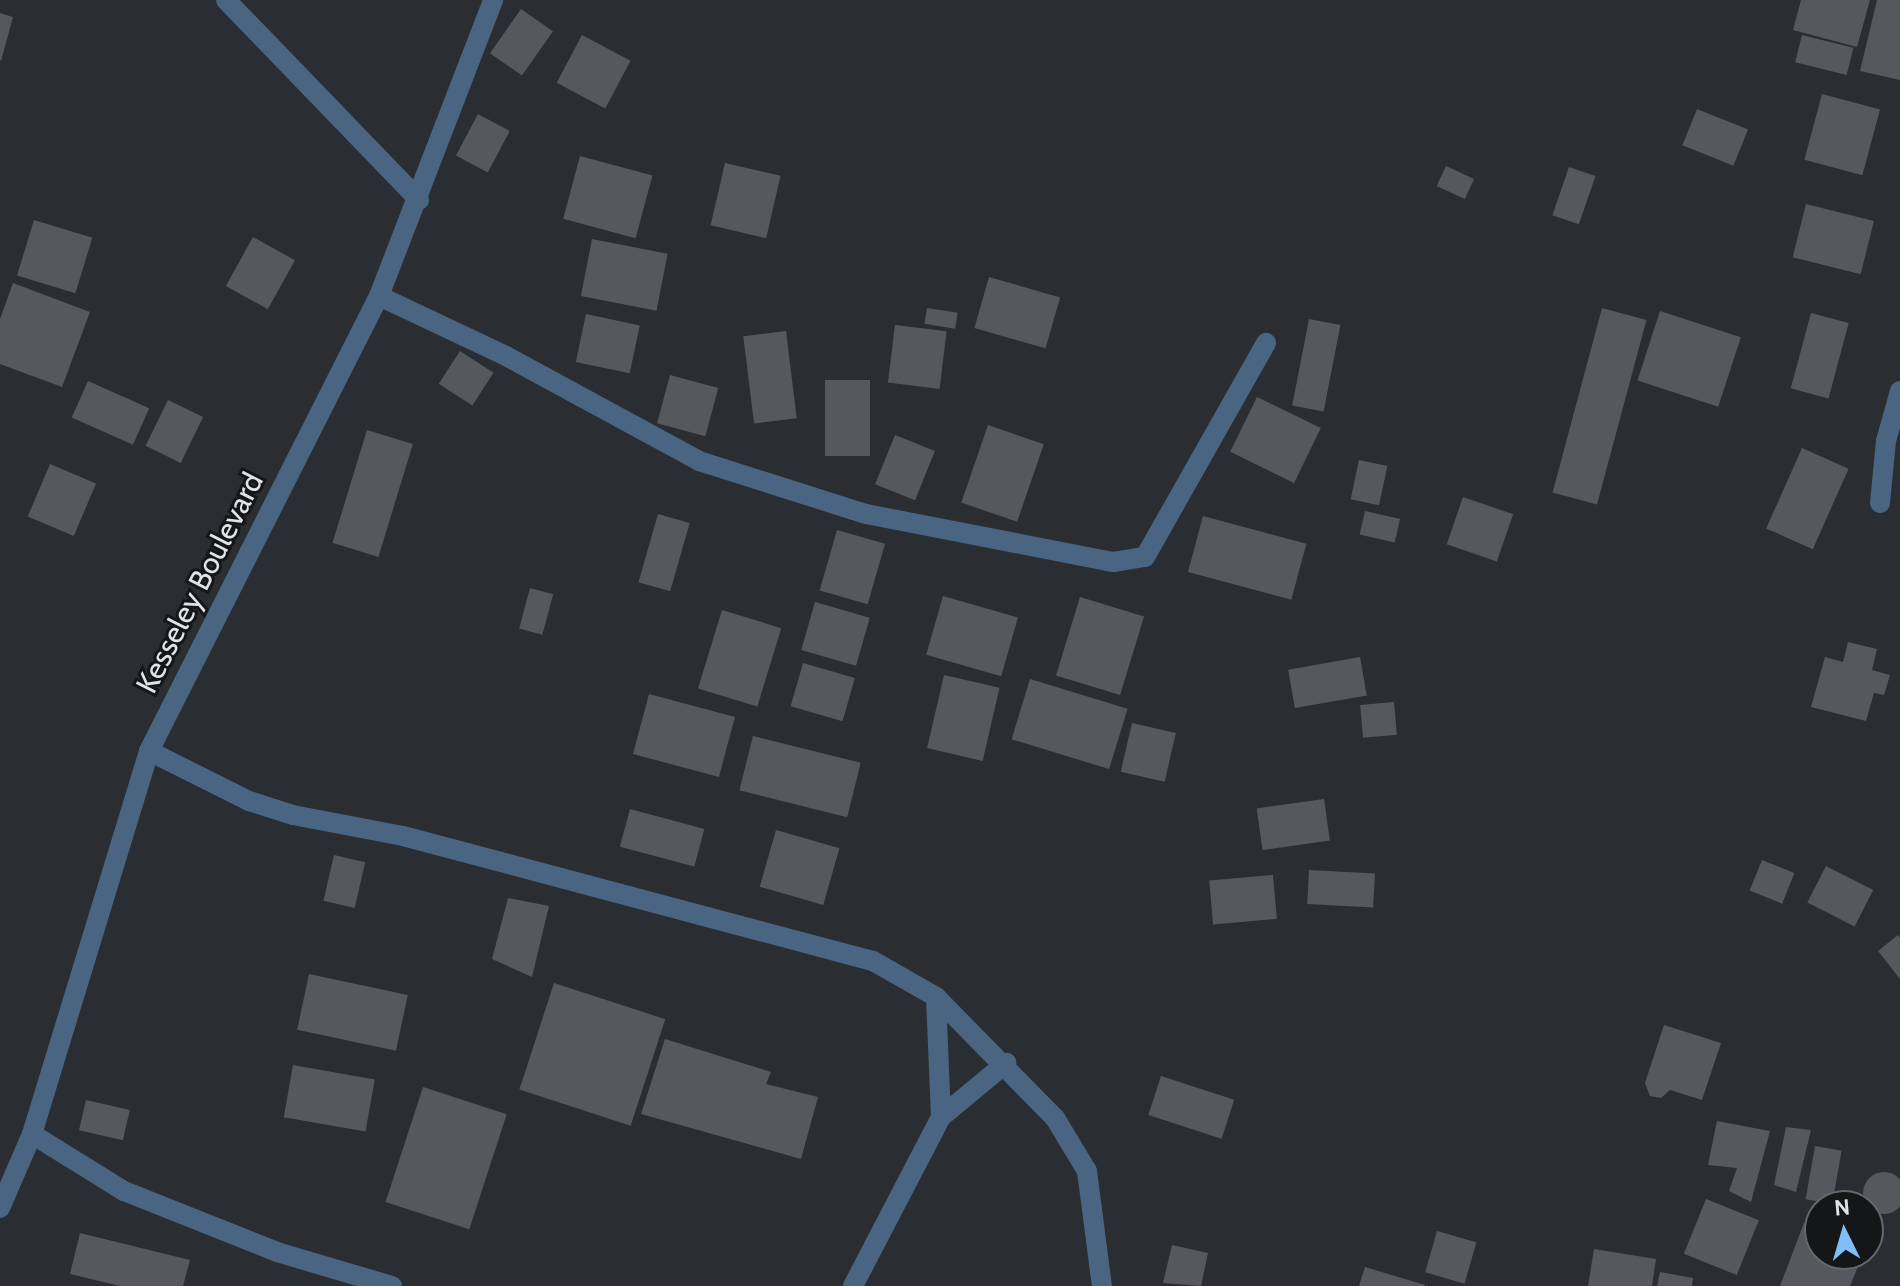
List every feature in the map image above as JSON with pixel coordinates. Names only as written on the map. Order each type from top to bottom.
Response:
[{"type":"street","points":[[226,0],[419,200]]},
{"type":"street","name":"Kesseley Boulevard","points":[[0,1208],[32,1134],[149,751],[379,296],[419,200],[493,0]]},
{"type":"street","points":[[379,296],[506,356],[699,461],[866,514],[1113,562],[1145,557],[1266,343]]},
{"type":"street","points":[[1880,503],[1886,441],[1900,391]]},
{"type":"street","points":[[149,751],[293,815],[418,840],[873,961],[936,997],[1006,1063],[1055,1118],[1087,1171],[1102,1286]]},
{"type":"street","points":[[936,997],[941,1117]]},
{"type":"street","points":[[853,1286],[941,1117],[1006,1063]]},
{"type":"street","points":[[32,1134],[124,1191],[277,1252],[392,1286]]},
{"type":"building","points":[[1801,0],[1870,0],[1857,47],[1793,30]]},
{"type":"building","points":[[1877,0],[1900,0],[1900,80],[1860,71]]},
{"type":"building","points":[[521,9],[553,31],[522,76],[490,53]]},
{"type":"building","points":[[0,13],[13,17],[1,61],[0,60]]},
{"type":"building","points":[[582,35],[631,61],[605,109],[557,83]]},
{"type":"building","points":[[1802,35],[1853,48],[1847,75],[1795,62]]},
{"type":"building","points":[[1822,94],[1880,110],[1862,175],[1804,160]]},
{"type":"building","points":[[1697,109],[1748,130],[1733,166],[1682,145]]},
{"type":"building","points":[[478,114],[510,131],[488,172],[456,155]]},
{"type":"building","points":[[580,156],[652,175],[636,238],[563,219]]},
{"type":"building","points":[[725,163],[781,176],[766,238],[711,225]]},
{"type":"building","points":[[1446,166],[1474,179],[1465,199],[1437,186]]},
{"type":"building","points":[[1569,167],[1595,176],[1579,224],[1552,215]]},
{"type":"building","points":[[1806,204],[1874,221],[1861,274],[1793,257]]},
{"type":"building","points":[[34,220],[92,238],[75,293],[17,275]]},
{"type":"building","points":[[253,237],[295,260],[268,309],[226,286]]},
{"type":"building","points":[[592,239],[668,254],[657,311],[581,296]]},
{"type":"building","points":[[989,277],[1060,297],[1046,348],[974,328]]},
{"type":"building","points":[[13,283],[90,312],[62,387],[0,364],[0,319]]},
{"type":"building","points":[[927,308],[958,313],[955,329],[924,324]]},
{"type":"building","points":[[1602,308],[1646,320],[1597,504],[1553,492]]},
{"type":"building","points":[[1660,311],[1741,337],[1718,407],[1637,380]]},
{"type":"building","points":[[1811,313],[1849,323],[1828,398],[1791,388]]},
{"type":"building","points":[[586,314],[640,325],[630,373],[576,362]]},
{"type":"building","points":[[1309,319],[1340,325],[1324,411],[1292,405]]},
{"type":"building","points":[[895,325],[947,331],[940,389],[888,383]]},
{"type":"building","points":[[786,331],[797,418],[754,424],[743,336]]},
{"type":"building","points":[[460,351],[494,373],[472,405],[439,384]]},
{"type":"building","points":[[670,375],[718,388],[705,436],[657,423]]},
{"type":"building","points":[[825,380],[870,380],[870,456],[825,456]]},
{"type":"building","points":[[88,381],[149,408],[133,445],[72,418]]},
{"type":"building","points":[[1257,397],[1321,428],[1294,483],[1230,452]]},
{"type":"building","points":[[168,400],[203,417],[181,463],[146,446]]},
{"type":"building","points":[[988,425],[1044,444],[1017,522],[961,503]]},
{"type":"building","points":[[367,430],[413,444],[378,557],[333,543]]},
{"type":"building","points":[[895,435],[935,451],[915,500],[875,484]]},
{"type":"building","points":[[1802,448],[1849,469],[1813,549],[1766,528]]},
{"type":"building","points":[[1359,460],[1387,466],[1379,505],[1351,499]]},
{"type":"building","points":[[50,464],[96,484],[74,536],[28,516]]},
{"type":"building","points":[[1463,497],[1513,514],[1497,562],[1447,544]]},
{"type":"building","points":[[1365,511],[1400,519],[1395,542],[1360,534]]},
{"type":"building","points":[[658,514],[690,523],[670,591],[638,582]]},
{"type":"building","points":[[1203,516],[1306,544],[1291,600],[1188,572]]},
{"type":"building","points":[[837,530],[885,544],[868,604],[820,591]]},
{"type":"building","points":[[530,588],[553,594],[542,635],[519,629]]},
{"type":"building","points":[[943,596],[1018,617],[1001,676],[926,655]]},
{"type":"building","points":[[1080,597],[1144,617],[1120,695],[1056,675]]},
{"type":"building","points":[[815,602],[870,618],[856,666],[801,650]]},
{"type":"building","points":[[722,610],[781,628],[757,707],[698,688]]},
{"type":"building","points":[[1848,642],[1877,649],[1872,670],[1890,675],[1884,695],[1874,693],[1866,721],[1811,707],[1825,657],[1843,662]]},
{"type":"building","points":[[1360,657],[1367,695],[1295,708],[1288,670]]},
{"type":"building","points":[[803,663],[855,678],[843,721],[791,706]]},
{"type":"building","points":[[944,675],[1000,688],[983,761],[927,748]]},
{"type":"building","points":[[1030,679],[1128,709],[1109,769],[1012,739]]},
{"type":"building","points":[[649,694],[735,717],[719,777],[633,754]]},
{"type":"building","points":[[1394,702],[1397,735],[1363,738],[1360,705]]},
{"type":"building","points":[[1132,723],[1176,733],[1165,782],[1121,772]]},
{"type":"building","points":[[753,736],[861,763],[847,817],[739,790]]},
{"type":"building","points":[[1324,799],[1330,841],[1263,850],[1257,808]]},
{"type":"building","points":[[630,809],[704,829],[694,867],[620,847]]},
{"type":"building","points":[[776,830],[839,848],[823,905],[760,887]]},
{"type":"building","points":[[334,855],[365,862],[355,908],[323,901]]},
{"type":"building","points":[[1762,860],[1794,873],[1782,904],[1750,891]]},
{"type":"building","points":[[1826,866],[1873,890],[1855,927],[1807,903]]},
{"type":"building","points":[[1309,870],[1375,873],[1373,907],[1307,904]]},
{"type":"building","points":[[1273,875],[1277,919],[1213,924],[1209,881]]},
{"type":"building","points":[[508,898],[549,906],[532,977],[492,959]]},
{"type":"building","points":[[1898,935],[1900,938],[1900,979],[1878,951]]},
{"type":"building","points":[[309,974],[408,995],[396,1051],[297,1030]]},
{"type":"building","points":[[554,983],[665,1019],[631,1126],[519,1090]]},
{"type":"building","points":[[1664,1025],[1721,1043],[1702,1100],[1670,1090],[1661,1098],[1650,1096],[1645,1083]]},
{"type":"building","points":[[665,1039],[771,1072],[766,1084],[818,1097],[801,1159],[641,1114]]},
{"type":"building","points":[[293,1065],[375,1079],[366,1132],[284,1117]]},
{"type":"building","points":[[1161,1076],[1234,1100],[1222,1139],[1148,1115]]},
{"type":"building","points":[[423,1087],[507,1114],[469,1229],[386,1202]]},
{"type":"building","points":[[86,1100],[130,1110],[123,1140],[79,1130]]},
{"type":"building","points":[[1717,1121],[1770,1131],[1751,1202],[1729,1191],[1737,1168],[1708,1165]]},
{"type":"building","points":[[1786,1127],[1811,1130],[1796,1192],[1774,1185]]},
{"type":"building","points":[[1815,1146],[1842,1151],[1835,1190],[1807,1190]]},
{"type":"building","points":[[1884,1172],[1899,1178],[1905,1193],[1899,1208],[1884,1214],[1884,1190],[1864,1190],[1869,1178]]},
{"type":"building","points":[[1706,1199],[1759,1220],[1737,1275],[1684,1254]]},
{"type":"building","points":[[1804,1223],[1804,1270],[1856,1270],[1850,1286],[1780,1286]]},
{"type":"building","points":[[1437,1231],[1476,1242],[1465,1284],[1425,1272]]},
{"type":"building","points":[[80,1233],[190,1260],[183,1286],[120,1286],[70,1274]]},
{"type":"building","points":[[1172,1245],[1208,1253],[1201,1286],[1163,1283]]},
{"type":"building","points":[[1594,1249],[1656,1259],[1652,1286],[1588,1286]]},
{"type":"building","points":[[1365,1267],[1425,1285],[1425,1286],[1359,1286]]},
{"type":"building","points":[[1660,1272],[1693,1278],[1692,1286],[1657,1286]]}]
